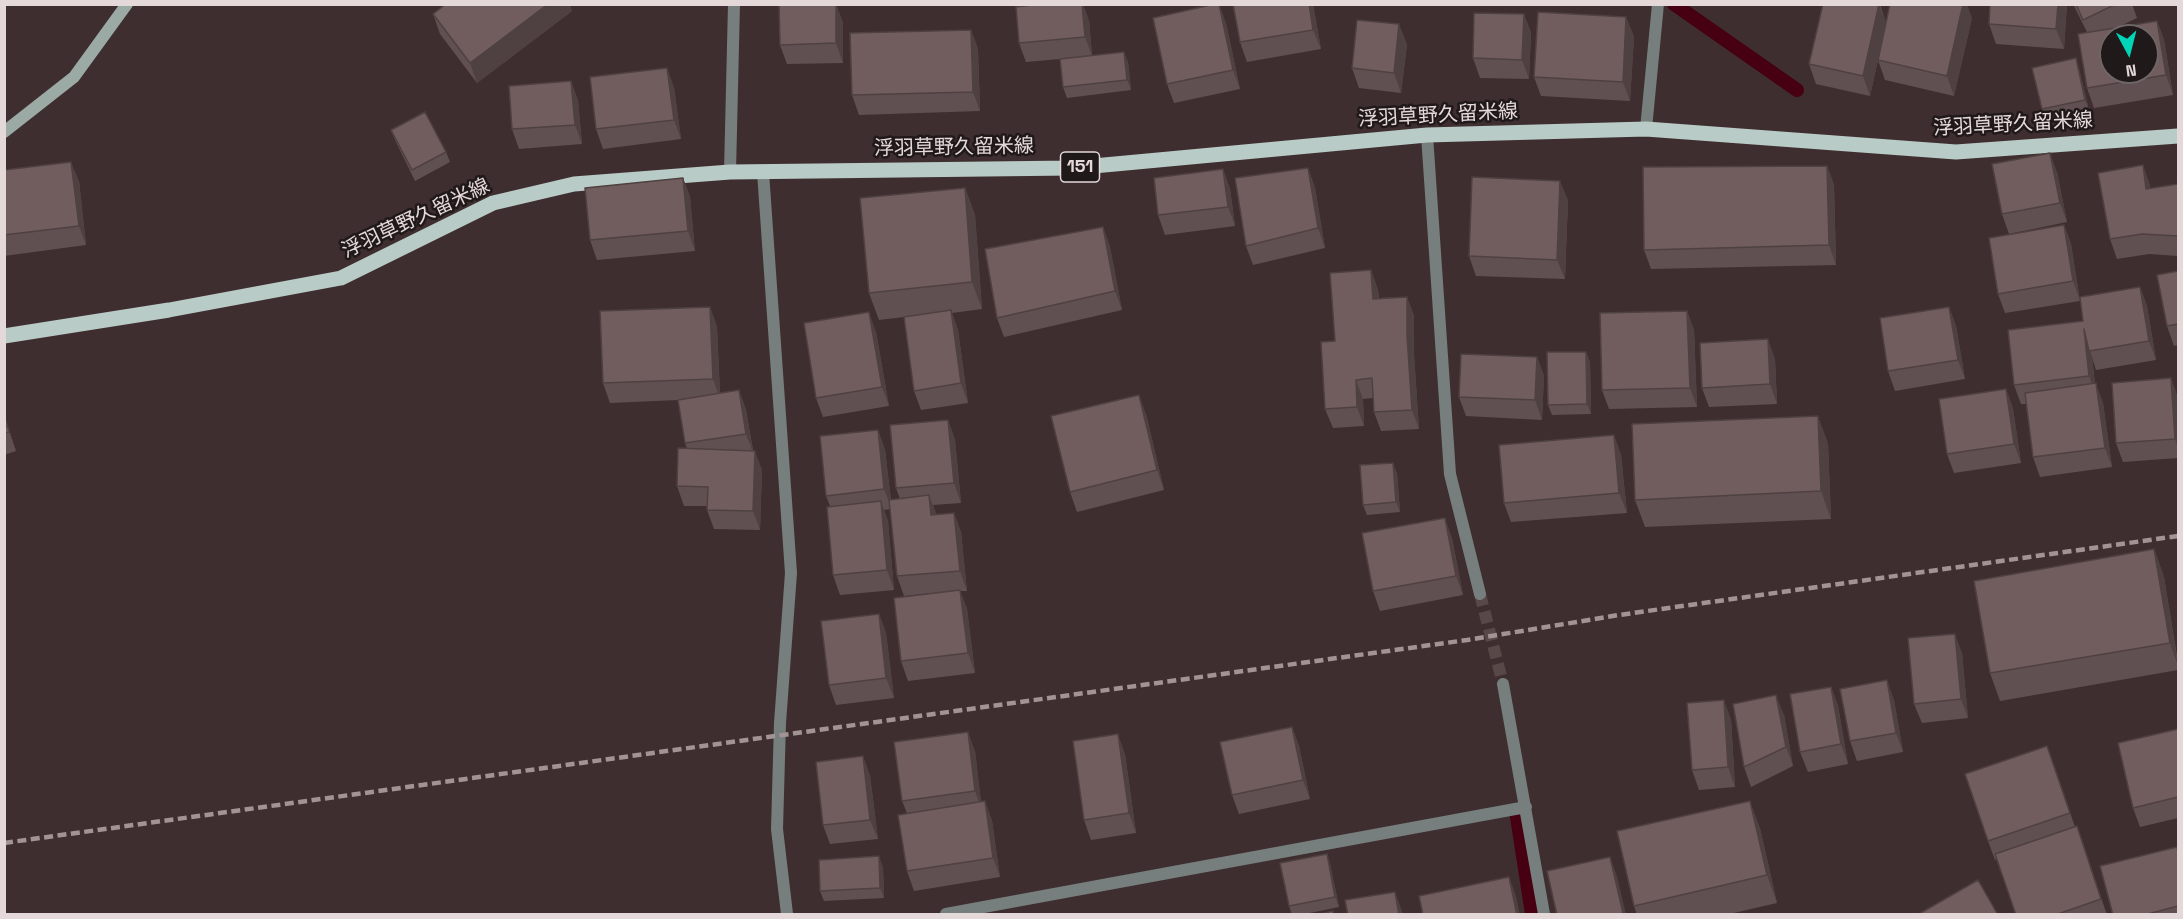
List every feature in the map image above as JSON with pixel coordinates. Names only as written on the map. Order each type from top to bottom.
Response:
[{"type":"main road","name":"浮羽草野久留米線","points":[[4,336],[170,310],[341,278],[493,203],[574,184],[730,172],[1072,168],[1427,135],[1646,129],[1956,152],[2178,136]]},
{"type":"street","points":[[4,132],[74,77],[127,4]]},
{"type":"street","points":[[730,172],[734,4]]},
{"type":"street","points":[[1646,129],[1658,4]]},
{"type":"street","points":[[1427,135],[1450,474],[1480,594]]},
{"type":"street","points":[[763,172],[791,573],[780,723],[777,829],[787,915]]},
{"type":"street","points":[[1503,684],[1544,915]]},
{"type":"street","points":[[946,915],[1526,807]]},
{"type":"building","points":[[446,4],[548,4],[470,63],[433,14]]},
{"type":"building","points":[[779,4],[836,4],[836,43],[780,45]]},
{"type":"building","points":[[1041,4],[1082,4],[1085,37],[1019,43],[1016,7]]},
{"type":"building","points":[[1219,4],[1233,70],[1167,84],[1153,18]]},
{"type":"building","points":[[1233,4],[1309,4],[1313,30],[1240,42]]},
{"type":"building","points":[[1823,4],[1879,4],[1863,76],[1809,64]]},
{"type":"building","points":[[1890,4],[1963,4],[1947,76],[1878,60]]},
{"type":"building","points":[[1990,4],[2058,4],[2056,29],[1989,24]]},
{"type":"building","points":[[2076,4],[2116,4],[2083,20]]},
{"type":"building","points":[[1538,12],[1626,17],[1623,82],[1534,77]]},
{"type":"building","points":[[1474,13],[1524,14],[1522,60],[1473,58]]},
{"type":"building","points":[[1357,20],[1399,24],[1394,73],[1352,68]]},
{"type":"building","points":[[2157,21],[2158,24],[2139,24]]},
{"type":"building","points":[[971,30],[973,92],[852,95],[850,33]]},
{"type":"building","points":[[2099,31],[2099,84],[2111,84],[2087,88],[2078,34]]},
{"type":"building","points":[[2159,33],[2166,75],[2159,76]]},
{"type":"building","points":[[1124,52],[1127,80],[1063,87],[1060,59]]},
{"type":"building","points":[[2076,58],[2085,100],[2042,109],[2032,68]]},
{"type":"building","points":[[667,68],[674,120],[596,129],[590,77]]},
{"type":"building","points":[[571,81],[575,125],[512,129],[509,86]]},
{"type":"building","points":[[425,112],[446,152],[412,170],[391,130]]},
{"type":"building","points":[[2050,153],[2060,203],[2002,214],[1992,164]]},
{"type":"building","points":[[71,162],[79,226],[4,235],[4,170]]},
{"type":"building","points":[[2143,165],[2146,189],[2178,184],[2178,236],[2142,234],[2110,239],[2098,173]]},
{"type":"building","points":[[1827,166],[1829,245],[1644,250],[1643,167]]},
{"type":"building","points":[[1308,168],[1318,228],[1246,246],[1235,178]]},
{"type":"building","points":[[1223,169],[1228,207],[1158,215],[1154,178]]},
{"type":"building","points":[[1472,177],[1560,181],[1557,260],[1469,256]]},
{"type":"building","points":[[683,178],[688,231],[590,240],[585,188]]},
{"type":"building","points":[[965,188],[972,282],[869,293],[860,198]]},
{"type":"building","points":[[2064,225],[2073,281],[1998,294],[1989,238]]},
{"type":"building","points":[[1103,227],[1115,291],[997,318],[985,249]]},
{"type":"building","points":[[1371,270],[1373,299],[1407,297],[1412,410],[1374,412],[1372,378],[1356,380],[1357,407],[1325,409],[1321,342],[1335,341],[1330,273]]},
{"type":"building","points":[[2178,271],[2178,324],[2167,326],[2157,275]]},
{"type":"building","points":[[2140,287],[2149,341],[2089,351],[2084,329],[2089,376],[2014,385],[2008,330],[2083,321],[2080,297]]},
{"type":"building","points":[[710,307],[713,379],[603,383],[600,311]]},
{"type":"building","points":[[1949,307],[1958,360],[1888,371],[1880,318]]},
{"type":"building","points":[[951,310],[961,383],[914,391],[904,317]]},
{"type":"building","points":[[1687,311],[1690,388],[1602,390],[1600,313]]},
{"type":"building","points":[[869,312],[882,387],[816,398],[804,323]]},
{"type":"building","points":[[1768,339],[1770,384],[1702,388],[1700,343]]},
{"type":"building","points":[[1547,352],[1586,352],[1587,404],[1548,405]]},
{"type":"building","points":[[1461,354],[1537,357],[1535,400],[1459,397]]},
{"type":"building","points":[[2171,378],[2175,439],[2116,443],[2112,383]]},
{"type":"building","points":[[2096,383],[2105,448],[2033,457],[2025,393]]},
{"type":"building","points":[[2006,389],[2014,444],[1947,454],[1939,399]]},
{"type":"building","points":[[739,390],[746,434],[685,443],[678,400]]},
{"type":"building","points":[[1139,395],[1157,470],[1070,492],[1051,416]]},
{"type":"building","points":[[1818,416],[1821,491],[1635,500],[1632,424]]},
{"type":"building","points":[[4,418],[9,432],[4,433]]},
{"type":"building","points":[[948,420],[954,483],[896,488],[890,425]]},
{"type":"building","points":[[878,430],[884,489],[826,496],[820,436]]},
{"type":"building","points":[[1614,435],[1619,493],[1504,503],[1499,445]]},
{"type":"building","points":[[678,448],[755,451],[753,511],[707,510],[708,487],[677,486]]},
{"type":"building","points":[[1393,463],[1396,502],[1363,505],[1360,465]]},
{"type":"building","points":[[929,495],[931,515],[954,513],[960,571],[897,576],[889,500]]},
{"type":"building","points":[[881,501],[887,570],[833,575],[827,507]]},
{"type":"building","points":[[1445,518],[1456,576],[1373,591],[1362,533]]},
{"type":"building","points":[[2154,549],[2170,643],[1990,673],[1974,581]]},
{"type":"building","points":[[960,590],[968,653],[901,661],[894,598]]},
{"type":"building","points":[[879,614],[886,678],[829,685],[821,621]]},
{"type":"building","points":[[1955,634],[1961,699],[1914,704],[1908,638]]},
{"type":"building","points":[[1887,680],[1896,733],[1850,741],[1840,689]]},
{"type":"building","points":[[1831,687],[1841,744],[1800,752],[1790,694]]},
{"type":"building","points":[[1776,695],[1786,747],[1744,767],[1733,704]]},
{"type":"building","points":[[1724,700],[1728,767],[1692,770],[1687,703]]},
{"type":"building","points":[[1292,727],[1303,780],[1232,795],[1220,742]]},
{"type":"building","points":[[2178,729],[2178,797],[2133,808],[2118,743]]},
{"type":"building","points":[[968,732],[975,791],[902,801],[894,742]]},
{"type":"building","points":[[1118,734],[1129,813],[1084,820],[1073,741]]},
{"type":"building","points":[[2047,746],[2070,813],[1988,841],[1965,774]]},
{"type":"building","points":[[863,756],[870,820],[823,825],[816,762]]},
{"type":"building","points":[[985,801],[993,858],[907,871],[898,815]]},
{"type":"building","points":[[1750,801],[1767,875],[1634,906],[1617,831]]},
{"type":"building","points":[[2077,826],[2101,899],[2055,915],[2016,915],[1995,854]]},
{"type":"building","points":[[2177,847],[2178,906],[2144,915],[2113,915],[2100,866]]},
{"type":"building","points":[[1327,854],[1335,897],[1289,906],[1280,863]]},
{"type":"building","points":[[879,856],[880,888],[820,891],[819,860]]},
{"type":"building","points":[[1610,857],[1623,913],[1619,915],[1557,915],[1547,871]]},
{"type":"building","points":[[1509,877],[1517,915],[1423,915],[1419,896]]},
{"type":"building","points":[[1978,880],[1998,915],[1917,915]]},
{"type":"building","points":[[1395,892],[1399,915],[1348,915],[1345,900]]},
{"type":"building","points":[[1333,911],[1333,915],[1317,915]]},
{"type":"waterway","points":[[1674,4],[1797,90]]},
{"type":"waterway","points":[[1517,817],[1532,914]]},
{"type":"tunnel","points":[[1480,594],[1503,684]]},
{"type":"railway","points":[[4,843],[1467,640],[1619,615],[2178,536]]}]
